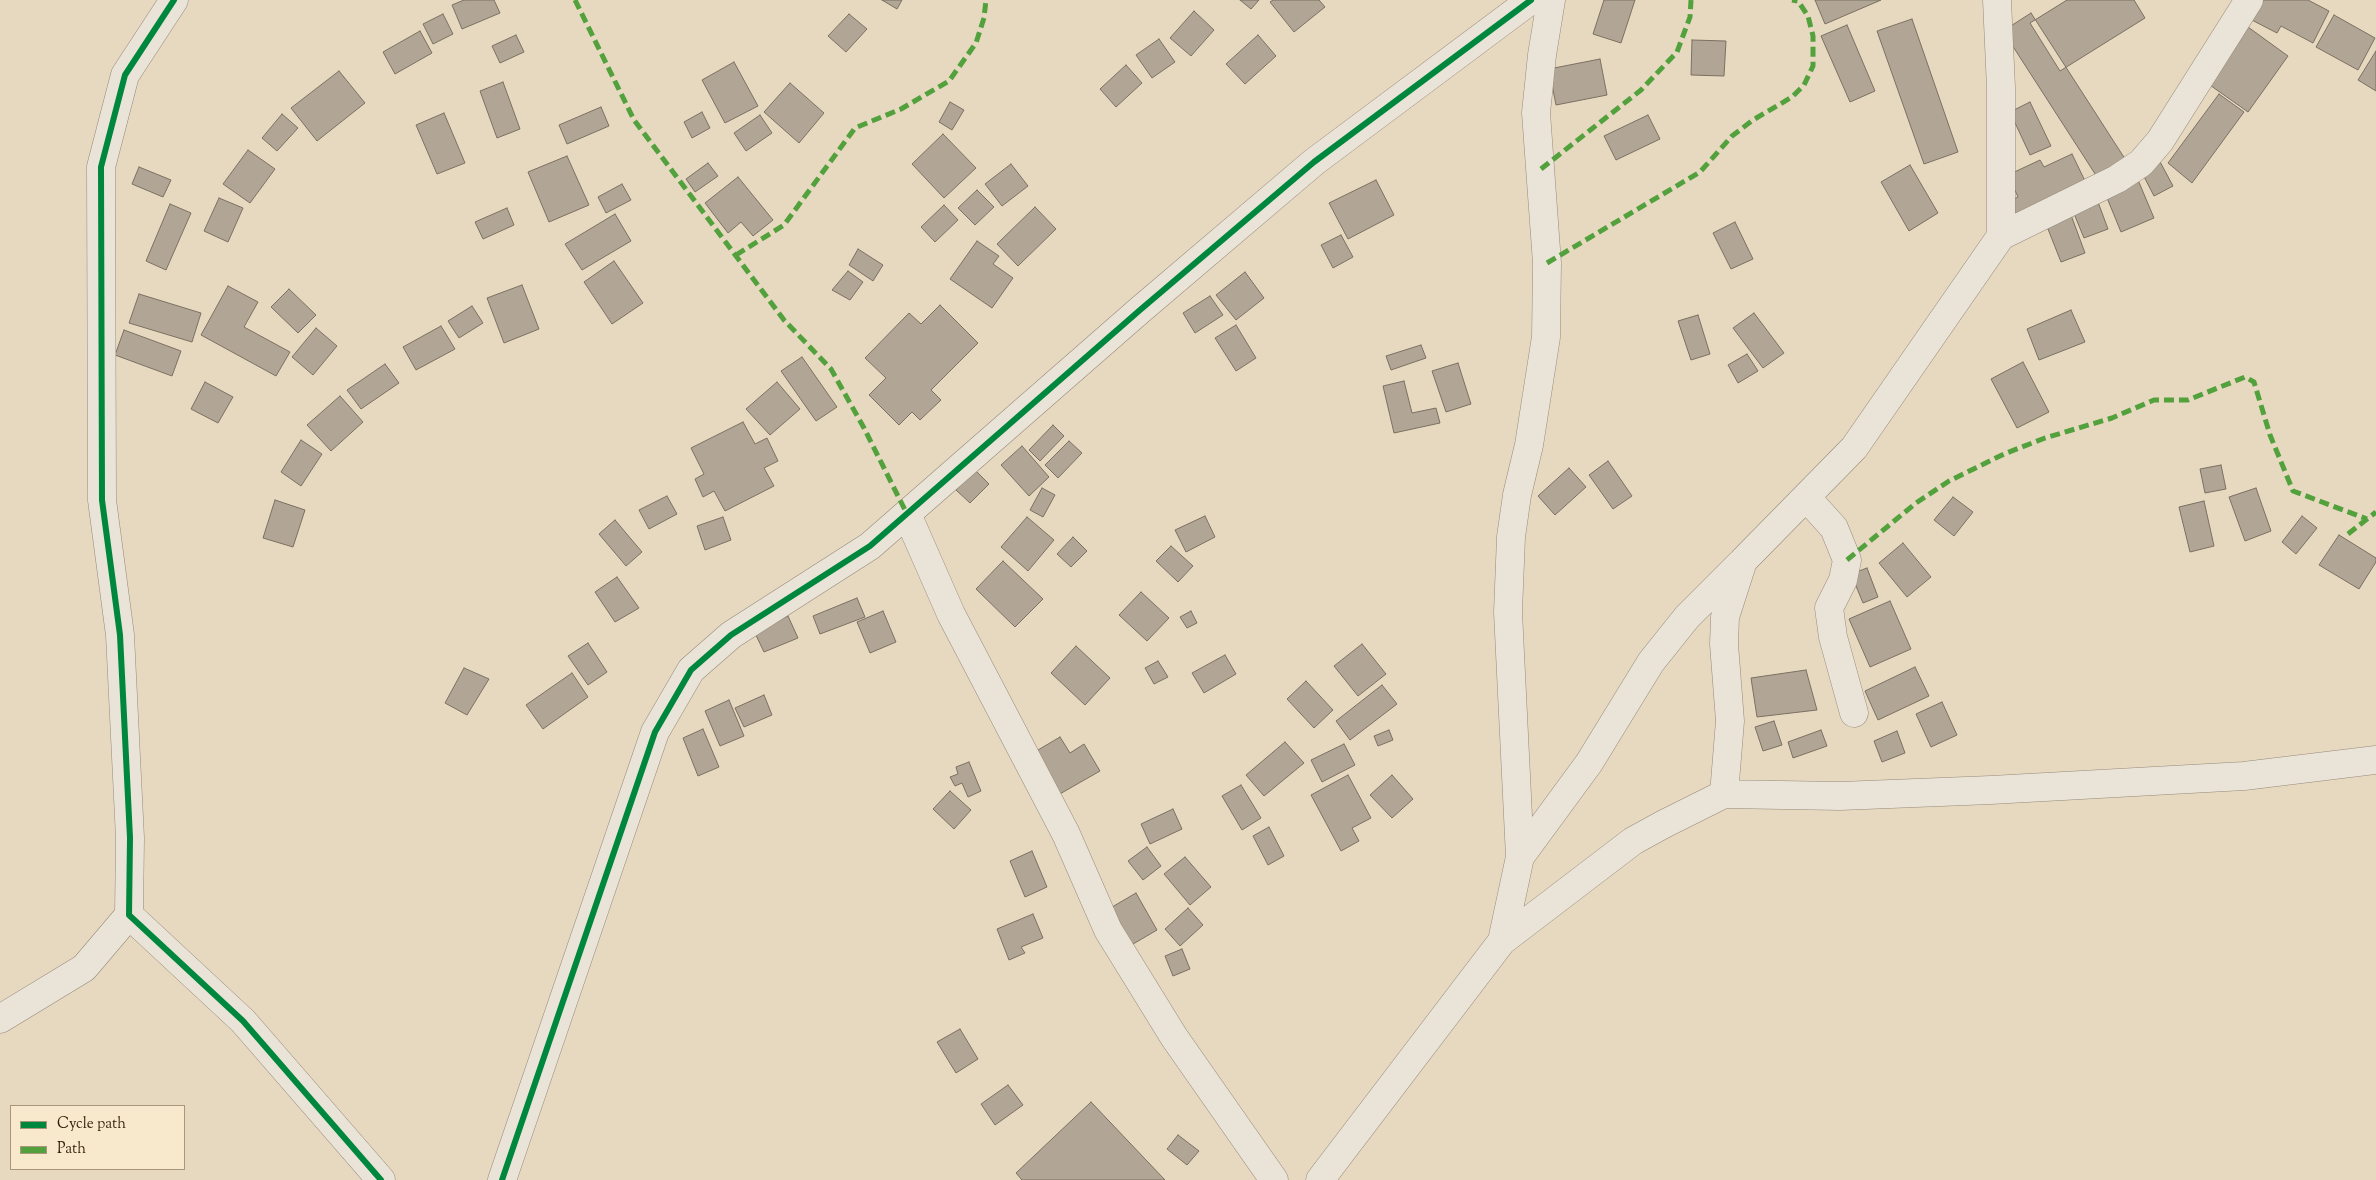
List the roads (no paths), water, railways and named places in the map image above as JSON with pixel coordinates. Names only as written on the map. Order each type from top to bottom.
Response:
[{"type":"street","points":[[0,1019],[84,968],[129,915],[130,838],[120,635],[102,500],[101,167],[125,75],[174,0]]},
{"type":"street","points":[[502,1180],[655,732],[691,670],[731,635],[870,546],[1140,310],[1314,162],[1531,0]]},
{"type":"street","points":[[1502,941],[1520,857],[1508,612],[1512,537],[1517,495],[1529,445],[1546,337],[1547,263],[1536,113],[1542,55],[1551,0]]},
{"type":"street","points":[[1997,0],[2001,88],[2001,236]]},
{"type":"street","points":[[1520,857],[1589,763],[1651,662],[1698,605],[1854,448],[2001,236],[2117,179],[2141,163],[2160,142],[2249,0]]},
{"type":"street","points":[[1806,497],[1834,528],[1847,560],[1843,580],[1830,608],[1832,637],[1854,713]]},
{"type":"street","points":[[908,514],[951,614],[1066,834],[1108,930],[1174,1038],[1274,1180]]},
{"type":"street","points":[[1724,794],[1730,721],[1724,644],[1725,617],[1743,561]]},
{"type":"street","points":[[1320,1180],[1502,941],[1633,841],[1724,794],[1840,796],[1991,790],[2244,776],[2376,760]]},
{"type":"street","points":[[129,915],[243,1021],[381,1180]]}]
